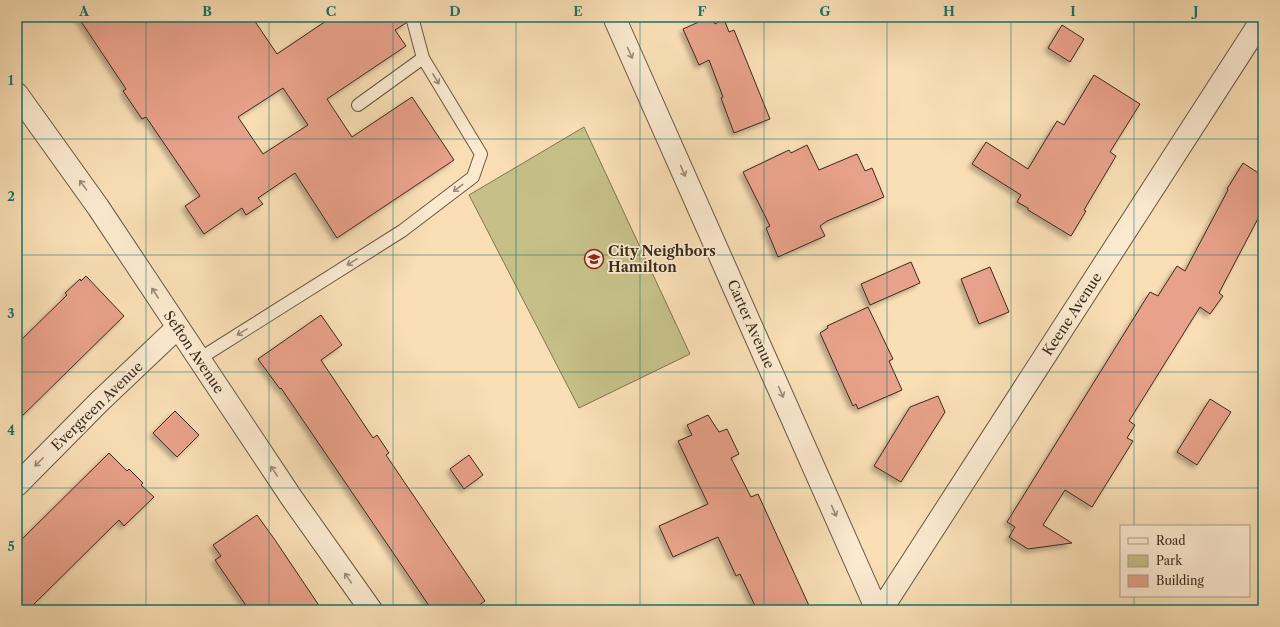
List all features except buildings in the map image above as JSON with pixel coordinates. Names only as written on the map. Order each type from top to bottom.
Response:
[{"type":"street","name":"Carter Avenue","points":[[614,17],[877,610]]},
{"type":"street","name":"Keene Avenue","points":[[880,610],[1263,18]]},
{"type":"street","name":"Sefton Avenue","points":[[17,94],[98,207],[291,497],[371,610]]},
{"type":"street","name":"Evergreen Avenue","points":[[17,485],[99,402],[178,328]]},
{"type":"lane","points":[[199,359],[402,231],[473,177],[481,154],[423,58],[412,17]]},
{"type":"lane","points":[[358,105],[423,58]]},
{"type":"green space","points":[[584,127],[690,354],[579,408],[469,195]]},
{"type":"place","name":"City Neighbors Hamilton","points":[[594,259]]}]
